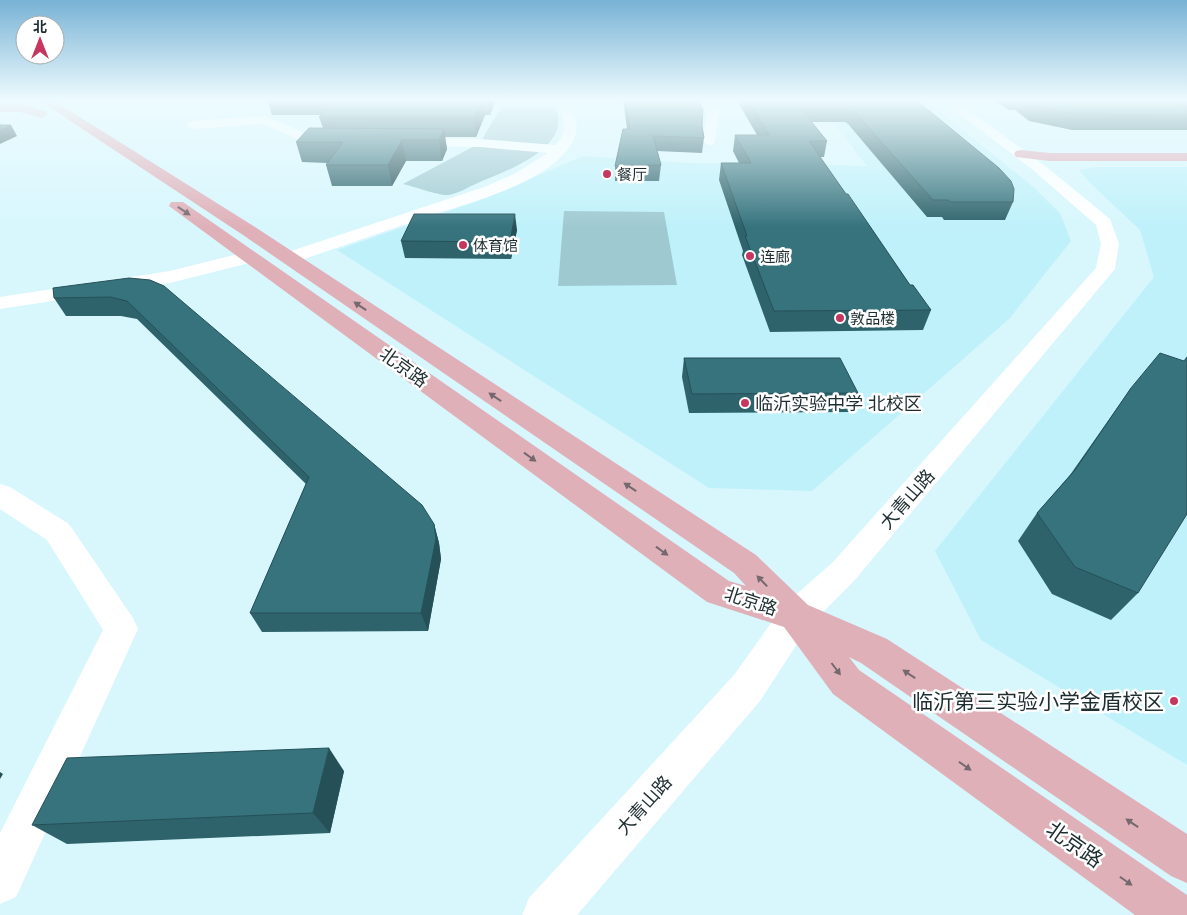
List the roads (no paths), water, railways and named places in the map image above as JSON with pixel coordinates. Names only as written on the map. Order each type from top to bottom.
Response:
[{"type":"main road","name":"北京路","points":[[99,142],[250,257],[719,592],[796,616],[874,651],[1187,860]]},
{"type":"main road","name":"北京路","points":[[108,142],[289,258],[746,564],[796,616],[846,682],[1175,915]]},
{"type":"main road","points":[[1021,154],[1044,152],[1187,152]]},
{"type":"main road","points":[[1021,154],[1050,157],[1187,157]]},
{"type":"street","points":[[313,142],[353,142]]},
{"type":"street","points":[[392,142],[480,143],[560,150]]},
{"type":"street","points":[[289,258],[468,198],[516,178],[548,160],[560,150],[566,142]]},
{"type":"street","name":"大青山路","points":[[546,915],[747,688],[796,616],[843,572],[1105,269],[1110,244],[1104,223],[1004,142]]},
{"type":"street","points":[[0,303],[170,277],[250,257]]},
{"type":"street","points":[[0,495],[58,532],[120,630],[0,881]]},
{"type":"place","name":"餐厅","points":[[607,174]]},
{"type":"place","name":"体育馆","points":[[463,245]]},
{"type":"place","name":"连廊","points":[[750,256]]},
{"type":"place","name":"敦品楼","points":[[840,318]]},
{"type":"place","name":"临沂实验中学 北校区","points":[[745,403]]},
{"type":"place","name":"临沂第三实验小学金盾校区","points":[[1174,701]]}]
